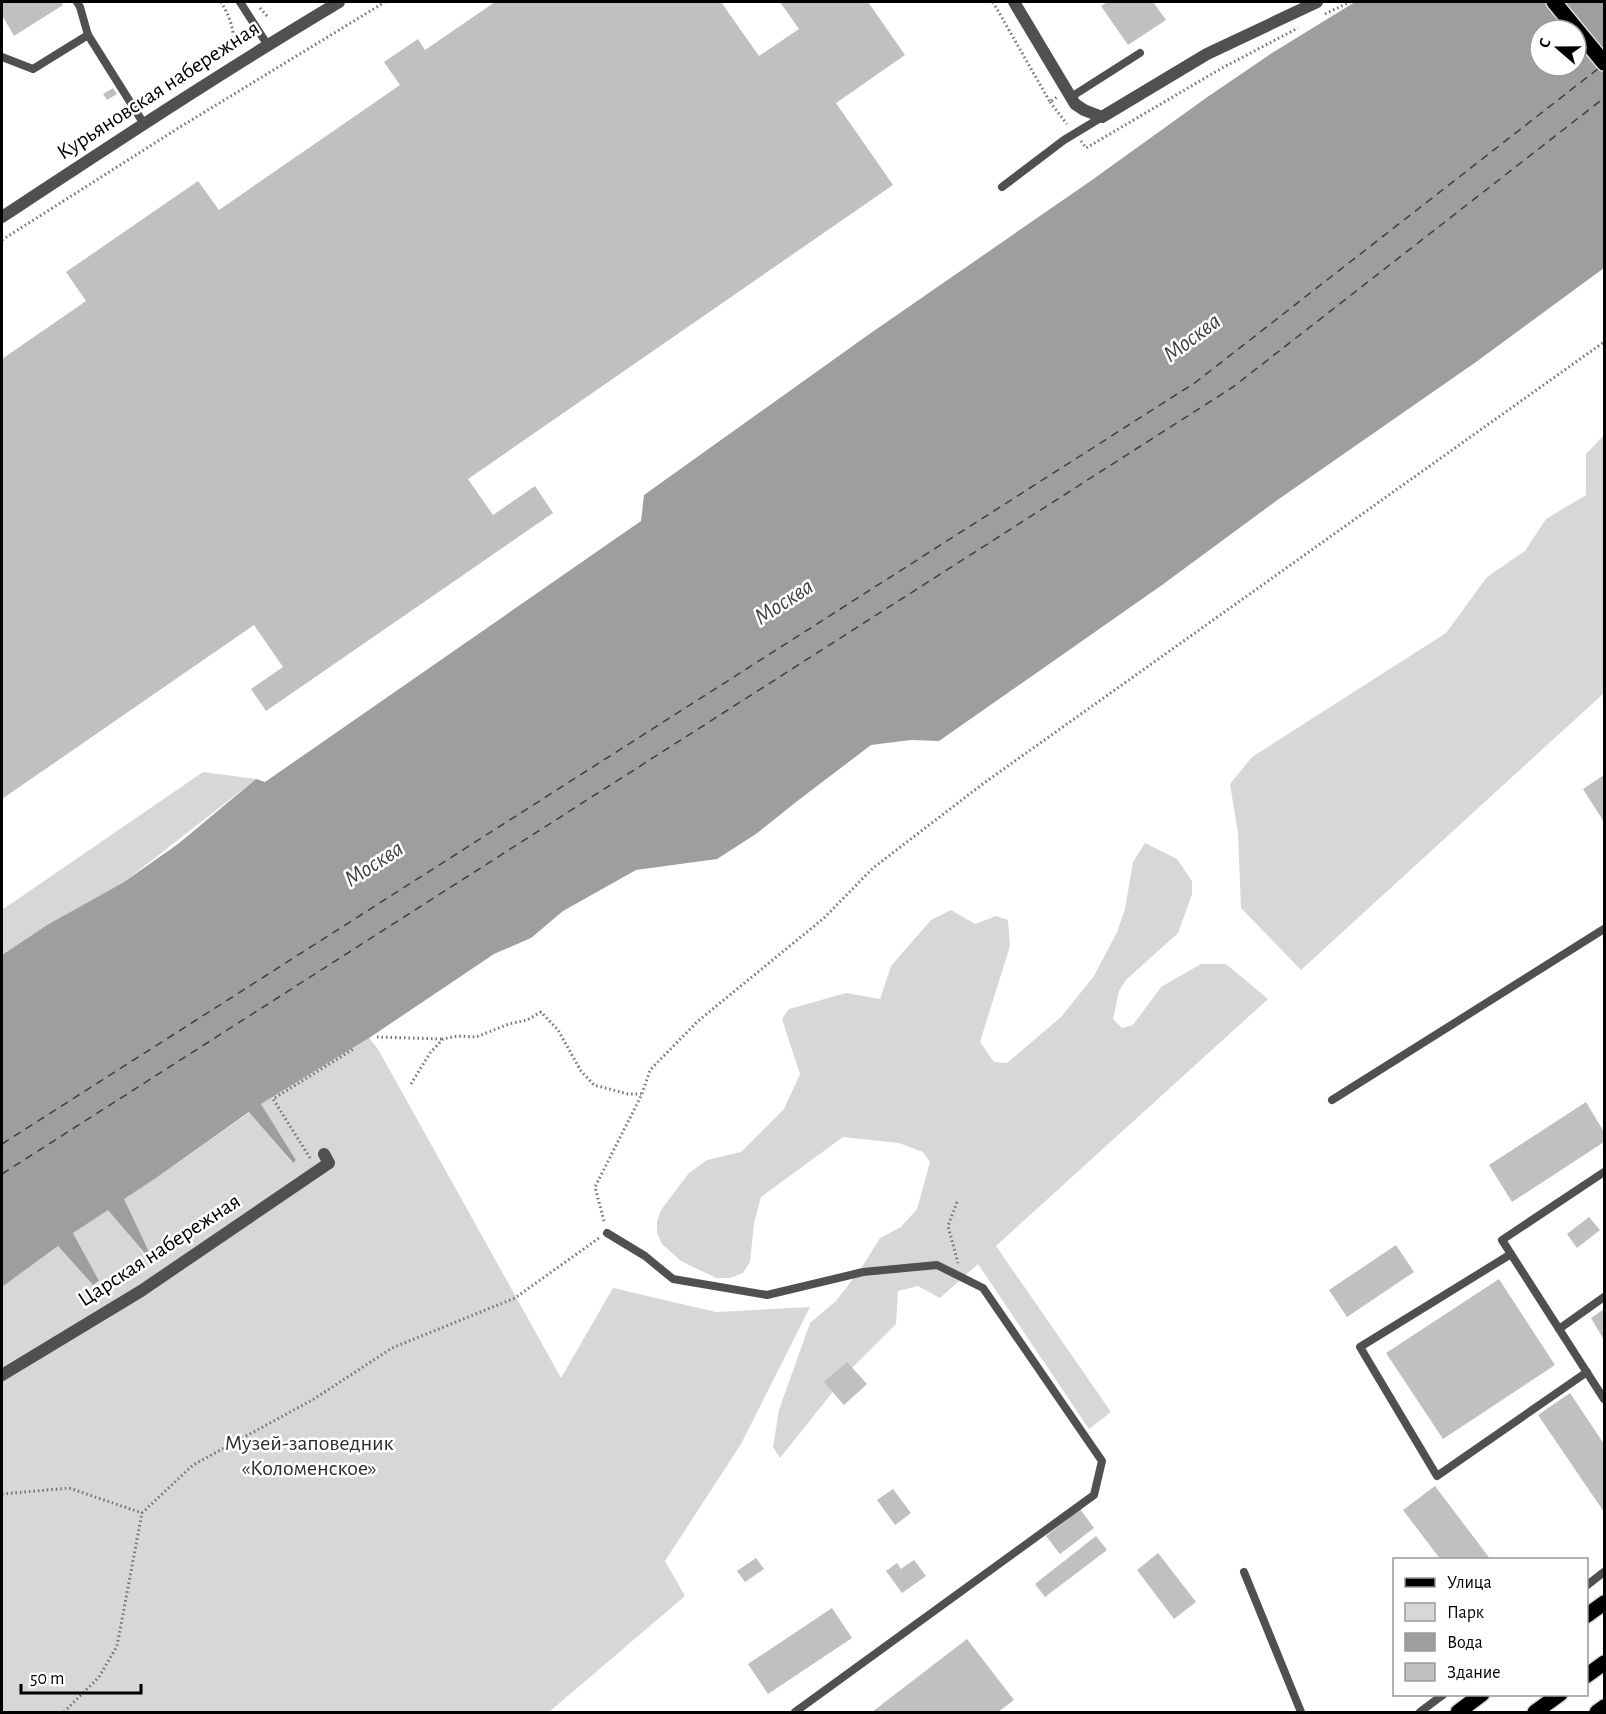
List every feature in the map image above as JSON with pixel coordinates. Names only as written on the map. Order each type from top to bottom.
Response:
[{"type":"main road","points":[[1554,2],[1605,63]]},
{"type":"main road","points":[[1588,1615],[1605,1603]]},
{"type":"main road","points":[[1588,1675],[1605,1663]]},
{"type":"main road","points":[[1458,1713],[1481,1696]]},
{"type":"main road","points":[[1534,1713],[1559,1696]]},
{"type":"main road","points":[[1597,1713],[1605,1707]]},
{"type":"street","name":"Курьяновская набережная","points":[[2,217],[267,45],[339,2]]},
{"type":"street","points":[[1014,2],[1075,104],[1102,117],[1207,54],[1317,2]]},
{"type":"street","name":"Царская набережная","points":[[2,1375],[141,1291],[329,1162],[324,1154]]},
{"type":"lane","points":[[77,2],[88,34],[144,124]]},
{"type":"lane","points":[[240,2],[267,45]]},
{"type":"lane","points":[[2,57],[33,69],[88,34]]},
{"type":"lane","points":[[1071,97],[1140,52]]},
{"type":"lane","points":[[1002,187],[1064,140],[1102,117]]},
{"type":"lane","points":[[1332,1100],[1605,929]]},
{"type":"lane","points":[[1605,1172],[1502,1240],[1605,1399]]},
{"type":"lane","points":[[607,1233],[645,1256],[673,1279],[767,1295],[863,1272],[937,1265],[961,1276],[983,1288],[1102,1461],[1094,1495],[795,1713]]},
{"type":"lane","points":[[1511,1254],[1360,1347],[1437,1476],[1587,1372]]},
{"type":"lane","points":[[1559,1329],[1605,1297]]},
{"type":"lane","points":[[1244,1572],[1301,1713]]},
{"type":"lane","points":[[1588,1585],[1605,1572]]},
{"type":"lane","points":[[1420,1713],[1443,1696]]},
{"type":"path","points":[[2,240],[385,2]]},
{"type":"path","points":[[1319,17],[1350,2]]},
{"type":"path","points":[[1086,148],[1222,68],[1299,27]]},
{"type":"path","points":[[64,1713],[99,1677],[117,1646],[142,1513],[193,1465],[314,1399],[392,1348],[515,1298],[607,1233],[595,1187],[642,1094],[650,1070],[698,1021],[824,918],[873,868],[984,783],[1605,342]]},
{"type":"path","points":[[377,1036],[443,1040],[457,1036],[476,1037],[509,1024],[527,1020],[541,1012],[558,1030],[581,1071],[594,1085],[628,1094],[642,1094]]},
{"type":"path","points":[[411,1084],[430,1053],[443,1040]]},
{"type":"path","points":[[313,1162],[273,1100],[355,1048]]},
{"type":"path","points":[[957,1202],[948,1226],[961,1276]]},
{"type":"path","points":[[2,1494],[69,1488],[142,1513]]},
{"type":"green space","points":[[1604,435],[1604,693],[1301,970],[1241,908],[1238,833],[1230,784],[1252,757],[1446,633],[1487,577],[1525,551],[1546,519],[1586,495],[1586,454]]},
{"type":"green space","points":[[203,772],[256,779],[124,882],[47,925],[2,955],[2,910]]},
{"type":"green space","points":[[1145,843],[1177,859],[1192,881],[1192,894],[1178,933],[1126,980],[1119,991],[1113,1019],[1122,1028],[1133,1025],[1161,987],[1201,964],[1226,964],[1268,999],[996,1246],[1111,1412],[1089,1429],[978,1264],[940,1298],[918,1286],[898,1291],[896,1324],[851,1369],[780,1458],[773,1447],[779,1410],[810,1323],[836,1301],[862,1267],[880,1238],[901,1227],[917,1209],[930,1162],[923,1152],[899,1143],[843,1137],[761,1197],[754,1223],[750,1262],[743,1273],[730,1278],[716,1278],[681,1261],[662,1244],[657,1233],[657,1221],[661,1210],[689,1173],[707,1160],[741,1152],[784,1109],[800,1074],[782,1019],[789,1009],[846,993],[880,999],[891,966],[931,920],[951,910],[975,924],[996,916],[1008,920],[1010,946],[980,1042],[994,1062],[1007,1063],[1061,1017],[1094,976],[1117,932],[1125,909],[1133,862]]},
{"type":"green space","name":"Музей-заповедник «Коломенское»","points":[[369,1038],[378,1049],[561,1378],[613,1288],[716,1312],[810,1307],[741,1444],[665,1561],[685,1596],[549,1712],[2,1712],[2,1287],[58,1246],[93,1285],[99,1282],[73,1233],[108,1209],[146,1256],[150,1254],[123,1199],[250,1112],[292,1163],[296,1160],[261,1104]]},
{"type":"water","name":"Москва","points":[[1355,2],[1604,2],[1604,268],[1476,362],[939,741],[911,740],[871,745],[756,834],[717,859],[636,870],[563,911],[531,938],[494,954],[369,1038],[261,1104],[296,1160],[293,1163],[249,1112],[124,1199],[150,1254],[147,1256],[108,1210],[73,1233],[99,1281],[93,1285],[58,1246],[2,1287],[2,955],[47,925],[124,882],[178,844],[256,779],[265,782],[641,521],[644,495],[1272,53]]},
{"type":"building","points":[[2,2],[61,2],[63,5],[14,36],[2,15]]},
{"type":"building","points":[[495,2],[721,2],[759,56],[799,29],[780,2],[868,2],[905,55],[836,103],[893,185],[468,479],[493,515],[535,486],[553,513],[266,711],[251,689],[283,667],[254,625],[2,799],[2,359],[86,301],[66,272],[198,181],[219,210],[400,85],[384,62],[418,39],[425,50]]},
{"type":"building","points":[[1108,2],[1153,2],[1166,20],[1128,45],[1101,6]]},
{"type":"building","points":[[113,88],[117,94],[107,100],[103,94]]},
{"type":"building","points":[[1604,775],[1604,822],[1583,789]]},
{"type":"building","points":[[1586,1102],[1604,1132],[1604,1142],[1512,1202],[1489,1165]]},
{"type":"building","points":[[1589,1217],[1600,1230],[1577,1248],[1567,1234]]},
{"type":"building","points":[[1396,1245],[1414,1272],[1347,1317],[1329,1290]]},
{"type":"building","points":[[1499,1279],[1555,1365],[1443,1439],[1386,1353]]},
{"type":"building","points":[[1604,1309],[1604,1340],[1591,1318]]},
{"type":"building","points":[[847,1362],[867,1384],[844,1405],[824,1382]]},
{"type":"building","points":[[1570,1393],[1604,1444],[1604,1512],[1538,1415]]},
{"type":"building","points":[[1435,1486],[1489,1558],[1439,1558],[1403,1510]]},
{"type":"building","points":[[893,1489],[911,1513],[895,1525],[877,1500]]},
{"type":"building","points":[[1080,1509],[1094,1528],[1060,1554],[1046,1536]]},
{"type":"building","points":[[1096,1536],[1107,1550],[1045,1597],[1035,1584]]},
{"type":"building","points":[[1158,1553],[1196,1602],[1174,1619],[1137,1570]]},
{"type":"building","points":[[756,1558],[764,1569],[745,1582],[737,1571]]},
{"type":"building","points":[[914,1560],[926,1576],[902,1593],[886,1571],[897,1563],[901,1569]]},
{"type":"building","points":[[832,1608],[852,1638],[768,1694],[748,1664]]},
{"type":"building","points":[[967,1639],[1014,1700],[998,1712],[872,1712]]},
{"type":"ferry route","points":[[2,1144],[1196,382],[1599,68]]},
{"type":"ferry route","points":[[2,1174],[1233,387],[1604,98]]}]
